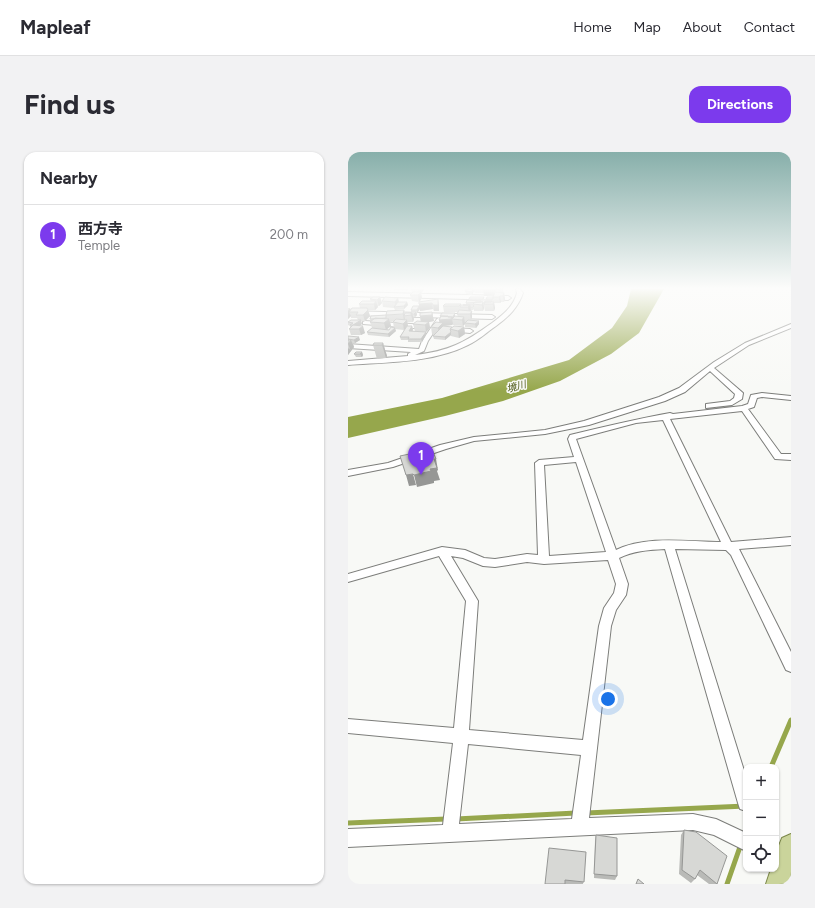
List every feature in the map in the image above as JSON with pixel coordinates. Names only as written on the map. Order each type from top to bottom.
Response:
[{"type":"main road","points":[[782,878],[791,847]]},
{"type":"street","points":[[358,327],[365,323]]},
{"type":"street","points":[[367,323],[441,329]]},
{"type":"street","points":[[386,360],[413,355],[421,351],[425,341],[437,323]]},
{"type":"street","points":[[348,364],[434,355],[464,345],[496,323]]},
{"type":"street","points":[[348,473],[407,460],[474,439],[545,432],[586,423],[662,399],[682,390],[716,362],[747,344],[791,326]]},
{"type":"street","points":[[448,329],[470,332]]},
{"type":"street","points":[[348,346],[421,351]]},
{"type":"street","points":[[665,416],[696,408],[732,403],[738,399],[739,393],[710,368]]},
{"type":"street","points":[[579,828],[605,626],[610,608],[620,595],[622,584],[614,556],[572,439],[573,437],[636,421],[665,416],[744,408],[751,405],[754,397],[762,396],[791,398]]},
{"type":"street","points":[[744,408],[778,457],[791,457]]},
{"type":"street","points":[[665,416],[728,546],[735,552],[791,666]]},
{"type":"street","points":[[544,560],[539,463],[579,459]]},
{"type":"street","points":[[348,480],[370,473],[376,468]]},
{"type":"street","points":[[348,578],[442,551],[464,554],[483,562],[495,563],[527,558],[544,560],[614,556],[622,551],[651,546],[728,546],[791,542]]},
{"type":"street","points":[[669,546],[743,793]]},
{"type":"street","points":[[442,551],[472,601],[461,738],[450,834]]},
{"type":"street","points":[[348,726],[461,738],[589,748]]},
{"type":"street","points":[[348,838],[693,822],[716,827],[743,840]]},
{"type":"water","name":"境川","points":[[615,323],[645,323],[639,333],[611,354],[560,381],[503,401],[348,438],[348,417],[442,398],[569,360],[612,328]]},
{"type":"building","points":[[414,323],[427,323],[425,325],[413,324]]},
{"type":"building","points":[[435,323],[443,323],[438,328],[431,327]]},
{"type":"building","points":[[353,325],[363,326],[359,329],[349,329]]},
{"type":"building","points":[[407,326],[412,326],[409,331],[426,332],[421,339],[408,339],[409,337],[400,337]]},
{"type":"building","points":[[443,326],[452,327],[450,329],[451,332],[445,337],[433,336]]},
{"type":"building","points":[[454,326],[464,327],[458,331],[450,329]]},
{"type":"building","points":[[391,327],[395,328],[388,334],[367,332],[372,328],[389,330]]},
{"type":"building","points":[[348,336],[359,337],[354,340],[348,339]]},
{"type":"building","points":[[374,343],[383,343],[382,345],[373,345]]},
{"type":"building","points":[[356,352],[362,352],[360,354],[354,354]]},
{"type":"building","points":[[432,449],[436,459],[434,459],[437,468],[414,475],[406,475],[400,456]]},
{"type":"building","points":[[684,830],[696,832],[727,856],[717,884],[700,870],[695,879],[682,870]]},
{"type":"building","points":[[596,835],[617,838],[617,876],[594,874]]},
{"type":"building","points":[[549,848],[586,852],[584,882],[565,880],[565,884],[545,884]]},
{"type":"building","points":[[638,879],[644,884],[636,884]]},
{"type":"waterway","points":[[772,764],[791,720]]},
{"type":"waterway","points":[[586,813],[743,806]]},
{"type":"waterway","points":[[456,819],[576,813]]},
{"type":"waterway","points":[[348,823],[446,819]]},
{"type":"waterway","points":[[727,884],[741,844]]},
{"type":"place","name":"西方寺","points":[[421,475]]}]
